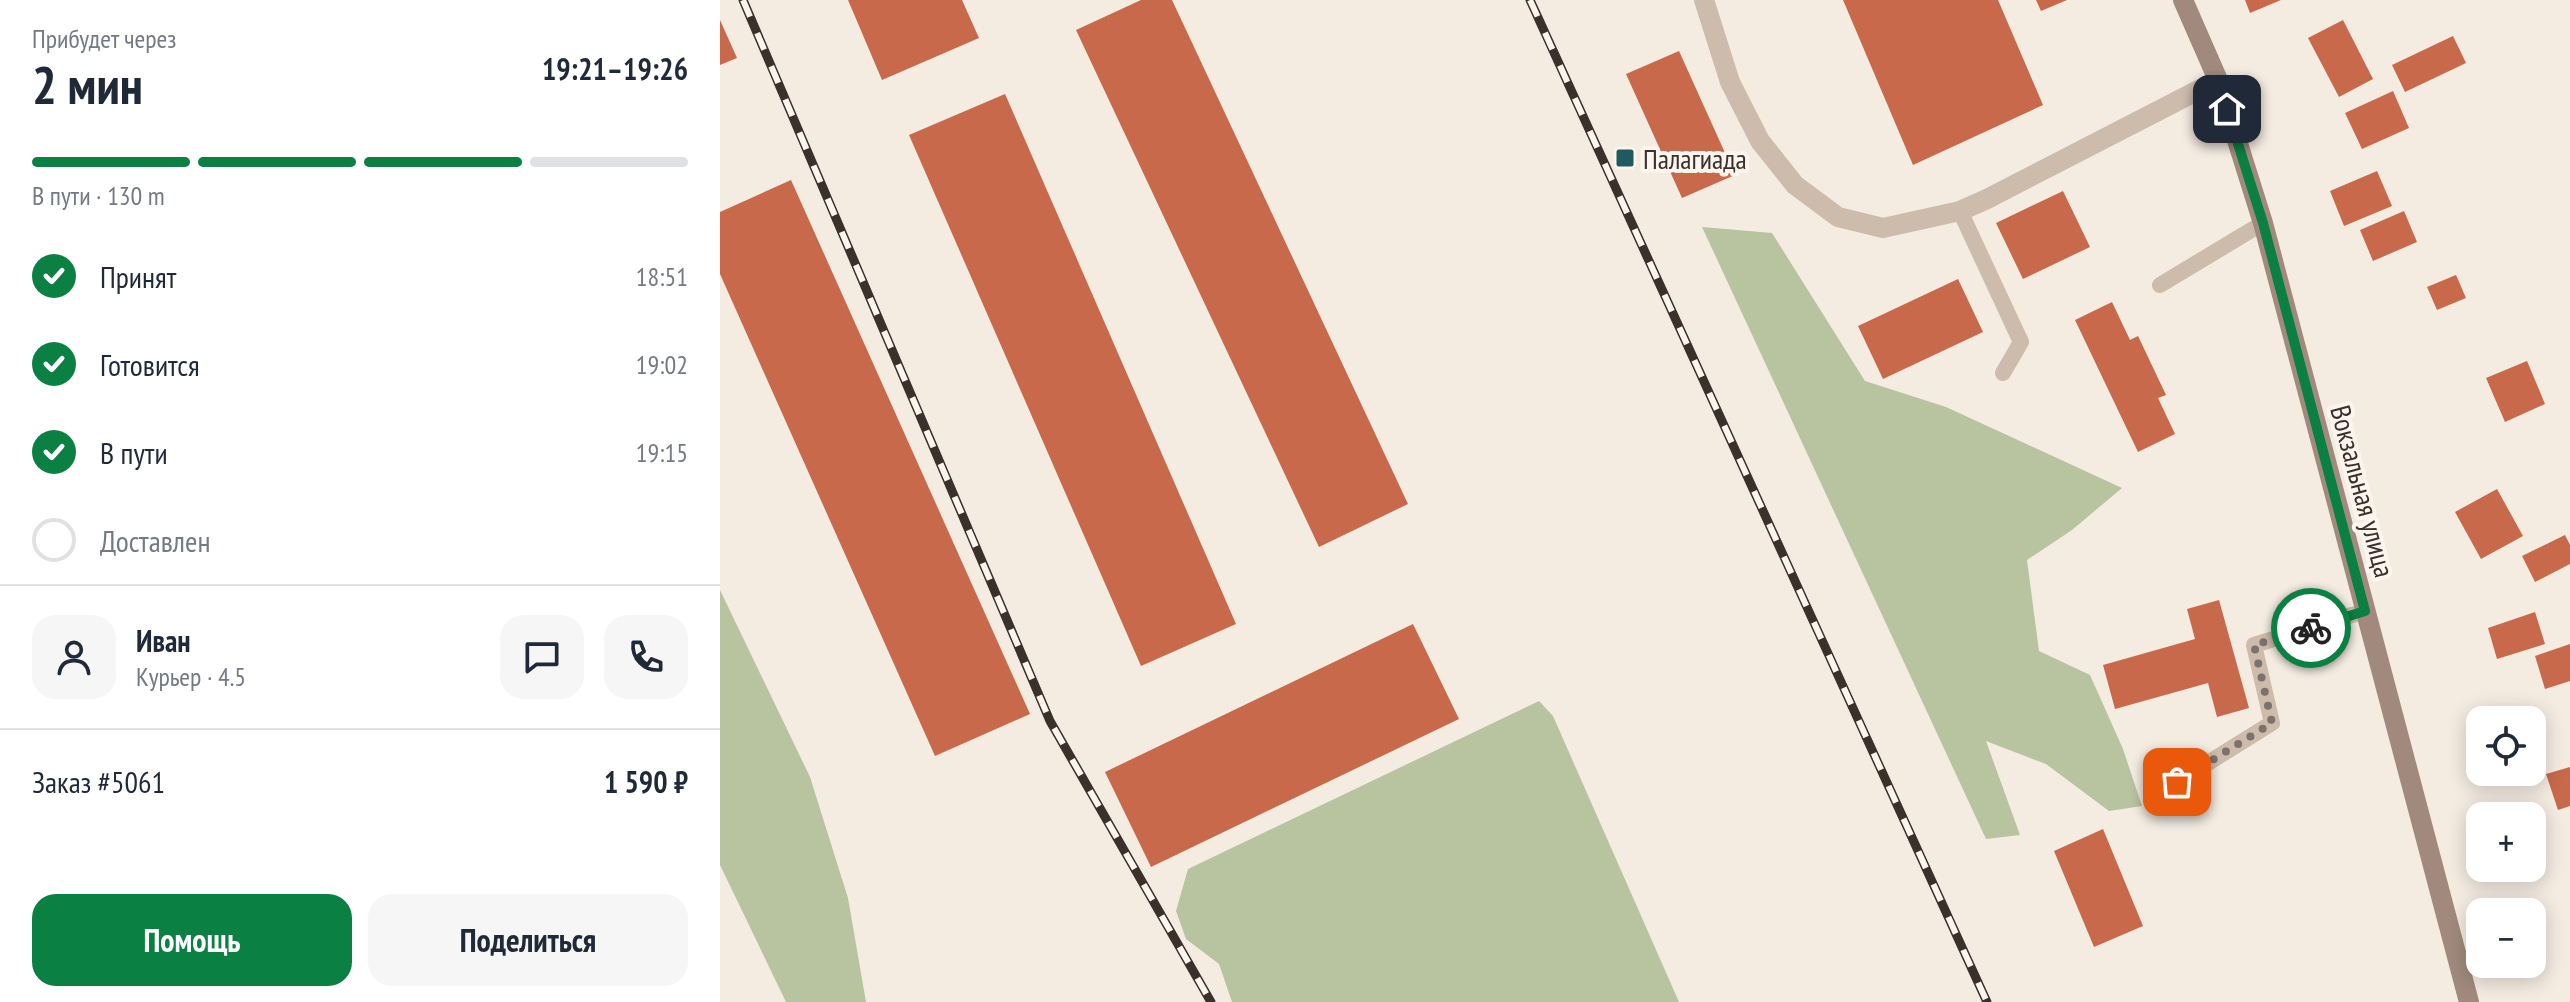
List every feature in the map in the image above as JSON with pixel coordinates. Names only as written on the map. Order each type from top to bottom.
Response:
[{"type":"main road","name":"Вокзальная улица","points":[[2183,0],[2218,80],[2263,223],[2469,1002]]},
{"type":"street","points":[[1704,0],[1730,82],[1760,141],[1795,185],[1838,217],[1883,228],[1960,211],[2218,80]]},
{"type":"lane","points":[[1960,211],[2021,342],[2003,373]]},
{"type":"lane","points":[[2160,285],[2263,223]]},
{"type":"lane","points":[[2155,796],[2272,723],[2254,645],[2365,611]]},
{"type":"green space","points":[[1702,227],[1772,233],[1865,381],[1946,407],[2122,488],[2072,530],[2027,560],[2039,651],[2090,675],[2123,749],[2142,806],[2109,811],[2046,764],[1986,741],[2020,835],[1986,839]]},
{"type":"green space","points":[[720,590],[810,777],[848,898],[866,1002],[786,1002],[720,865]]},
{"type":"green space","points":[[1539,701],[1553,716],[1679,1002],[1232,1002],[1219,964],[1186,939],[1176,911],[1188,869]]},
{"type":"building","points":[[848,0],[962,0],[979,38],[882,80]]},
{"type":"building","points":[[1141,0],[1172,0],[1408,504],[1319,547],[1076,30]]},
{"type":"building","points":[[1843,0],[1998,0],[2043,105],[1913,165]]},
{"type":"building","points":[[2036,0],[2067,0],[2041,11]]},
{"type":"building","points":[[2245,0],[2281,0],[2250,13]]},
{"type":"building","points":[[720,20],[737,58],[720,65]]},
{"type":"building","points":[[2343,20],[2373,79],[2339,97],[2308,38]]},
{"type":"building","points":[[2453,36],[2466,63],[2405,92],[2392,65]]},
{"type":"building","name":"Палагиада","points":[[1679,51],[1735,175],[1682,198],[1626,74]]},
{"type":"building","points":[[2393,91],[2409,128],[2362,149],[2345,113]]},
{"type":"building","points":[[1005,94],[1236,624],[1141,666],[909,135]]},
{"type":"building","points":[[2377,171],[2392,206],[2344,226],[2330,191]]},
{"type":"building","points":[[791,180],[1030,714],[935,756],[720,274],[720,212]]},
{"type":"building","points":[[2063,191],[2090,247],[2023,279],[1996,223]]},
{"type":"building","points":[[2404,211],[2417,242],[2373,261],[2360,230]]},
{"type":"building","points":[[2456,275],[2466,298],[2437,310],[2427,287]]},
{"type":"building","points":[[1958,279],[1983,332],[1883,379],[1858,326]]},
{"type":"building","points":[[2112,302],[2130,340],[2138,336],[2166,395],[2158,398],[2175,434],[2138,452],[2075,320]]},
{"type":"building","points":[[2527,361],[2545,404],[2505,422],[2486,378]]},
{"type":"building","points":[[2497,489],[2523,536],[2481,559],[2455,512]]},
{"type":"building","points":[[2565,535],[2570,545],[2570,564],[2535,582],[2522,556]]},
{"type":"building","points":[[2219,600],[2249,708],[2217,717],[2208,683],[2115,709],[2103,665],[2195,639],[2187,609]]},
{"type":"building","points":[[2535,612],[2545,644],[2497,659],[2488,628]]},
{"type":"building","points":[[1413,624],[1459,719],[1151,867],[1105,772]]},
{"type":"building","points":[[2570,644],[2570,681],[2545,689],[2535,656]]},
{"type":"building","points":[[2570,767],[2570,806],[2558,810],[2546,774]]},
{"type":"building","points":[[2103,829],[2143,926],[2094,947],[2054,851]]},
{"type":"railway","points":[[743,0],[1050,721],[1211,1002]]},
{"type":"railway","points":[[1530,0],[1987,1002]]},
{"type":"way so far","points":[[2177,782],[2272,723],[2254,645],[2311,628]]},
{"type":"place","name":"Палагиада","points":[[1625,158]]},
{"type":"route","points":[[2227,109],[2263,223],[2365,611],[2311,628]]}]
